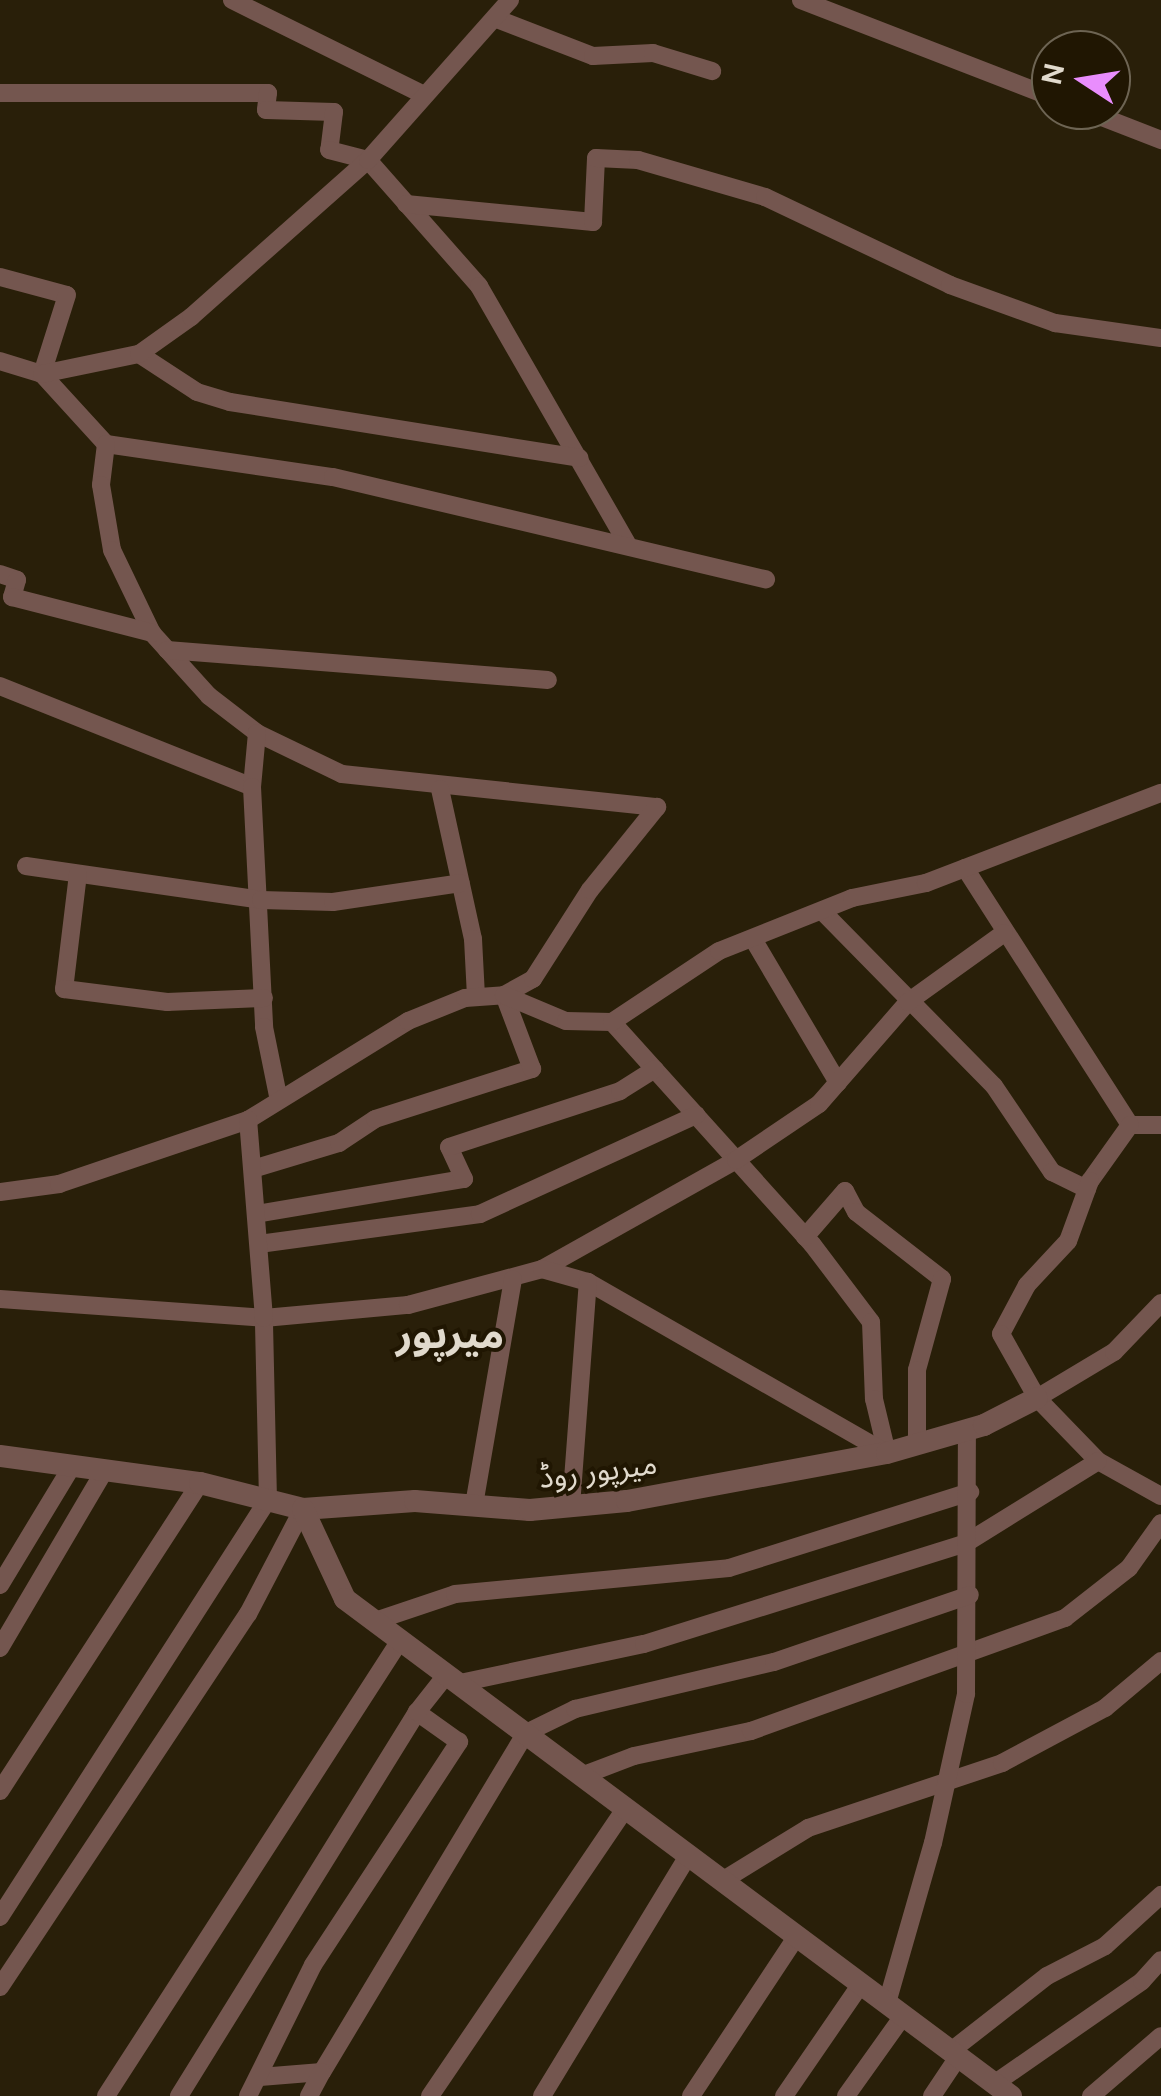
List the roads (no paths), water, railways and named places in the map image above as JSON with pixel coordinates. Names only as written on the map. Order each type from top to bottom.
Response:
[{"type":"street","points":[[232,0],[424,95]]},
{"type":"street","points":[[0,361],[42,374],[139,354],[191,317],[368,160],[510,0]]},
{"type":"street","points":[[801,0],[1031,89]]},
{"type":"street","points":[[496,18],[594,56],[653,53],[712,70]]},
{"type":"street","points":[[0,93],[268,93],[266,110],[334,112],[329,150],[368,160],[479,286],[627,543]]},
{"type":"street","points":[[1131,128],[1161,140]]},
{"type":"street","points":[[406,204],[593,222],[596,158],[638,160],[765,197],[950,284],[1055,322],[1161,338]]},
{"type":"street","points":[[0,278],[67,295],[42,374]]},
{"type":"street","points":[[139,354],[197,392],[230,402],[580,458]]},
{"type":"street","points":[[42,374],[106,444],[333,476],[627,543],[766,580]]},
{"type":"street","points":[[0,1192],[59,1184],[248,1120],[278,1096],[408,1020],[476,997],[504,995],[534,979],[590,890],[657,807],[440,788],[342,774],[258,734],[209,696],[152,633],[112,550],[101,484],[106,444]]},
{"type":"street","points":[[0,574],[17,580],[12,597],[152,633]]},
{"type":"street","points":[[167,650],[548,680]]},
{"type":"street","points":[[0,686],[252,786]]},
{"type":"street","points":[[258,734],[252,786],[264,998],[278,1096]]},
{"type":"street","points":[[440,788],[460,883],[476,997]]},
{"type":"street","points":[[504,995],[566,1021],[612,1022],[666,981],[753,939],[822,911],[965,868],[1161,794]]},
{"type":"street","points":[[26,866],[261,900],[333,902],[460,883]]},
{"type":"street","points":[[965,868],[1130,1126]]},
{"type":"street","points":[[78,874],[64,990],[167,1002],[264,998]]},
{"type":"street","points":[[822,911],[994,1086],[1052,1172],[1086,1189]]},
{"type":"street","points":[[0,1299],[264,1318],[408,1305],[542,1269],[736,1160],[819,1104],[908,1002],[1004,933]]},
{"type":"street","points":[[753,939],[838,1083]]},
{"type":"street","points":[[253,1168],[340,1143],[376,1119],[532,1070],[504,995]]},
{"type":"street","points":[[612,1022],[805,1237],[871,1322],[874,1399],[887,1453]]},
{"type":"street","points":[[256,1214],[464,1179],[450,1148],[620,1091],[654,1069]]},
{"type":"street","points":[[258,1244],[480,1214],[696,1115]]},
{"type":"street","points":[[0,1917],[268,1500],[264,1318],[248,1120]]},
{"type":"street","points":[[1130,1126],[1161,1125]]},
{"type":"street","points":[[1130,1126],[1086,1189],[1068,1241],[1027,1285],[1001,1334],[1036,1398],[1098,1461],[1161,1496]]},
{"type":"street","points":[[805,1237],[844,1191],[856,1212],[942,1279],[917,1370],[917,1444]]},
{"type":"street","points":[[542,1269],[588,1282],[887,1453]]},
{"type":"street","points":[[474,1505],[513,1279]]},
{"type":"street","points":[[570,1506],[588,1282]]},
{"type":"street","name":"میرپور روڈ","points":[[0,1456],[200,1483],[303,1509],[570,1506],[887,1453],[967,1430],[1036,1398],[1114,1352],[1159,1311]]},
{"type":"street","points":[[846,2096],[895,2009],[948,1778],[969,1654],[967,1430]]},
{"type":"street","points":[[180,2096],[417,1712],[454,1678],[644,1644],[966,1543],[1098,1461]]},
{"type":"street","points":[[0,1585],[72,1466]]},
{"type":"street","points":[[0,1648],[105,1470]]},
{"type":"street","points":[[0,1791],[200,1483]]},
{"type":"street","points":[[375,1620],[455,1594],[729,1568],[970,1492]]},
{"type":"street","points":[[303,1509],[345,1598],[1003,2090],[1142,1981],[1161,1960]]},
{"type":"street","points":[[0,1987],[248,1614],[303,1509]]},
{"type":"street","points":[[584,1775],[634,1756],[751,1730],[1064,1618],[1129,1568],[1161,1523]]},
{"type":"street","points":[[309,2096],[526,1732],[575,1708],[774,1662],[970,1596]]},
{"type":"street","points":[[106,2096],[401,1639]]},
{"type":"street","points":[[722,1881],[808,1828],[897,1802],[948,1778],[1002,1764],[1072,1726],[1161,1662]]},
{"type":"street","points":[[248,2096],[314,1965],[458,1742],[417,1712]]},
{"type":"street","points":[[430,2096],[626,1808]]},
{"type":"street","points":[[542,2096],[688,1856]]},
{"type":"street","points":[[932,2096],[954,2054],[1047,1976],[1105,1946],[1161,1895]]},
{"type":"street","points":[[691,2096],[796,1936]]},
{"type":"street","points":[[784,2096],[861,1984]]},
{"type":"street","points":[[1091,2096],[1161,2036]]},
{"type":"street","points":[[260,2077],[322,2072]]},
{"type":"district","name":"میرپور","points":[[450,1334]]}]
